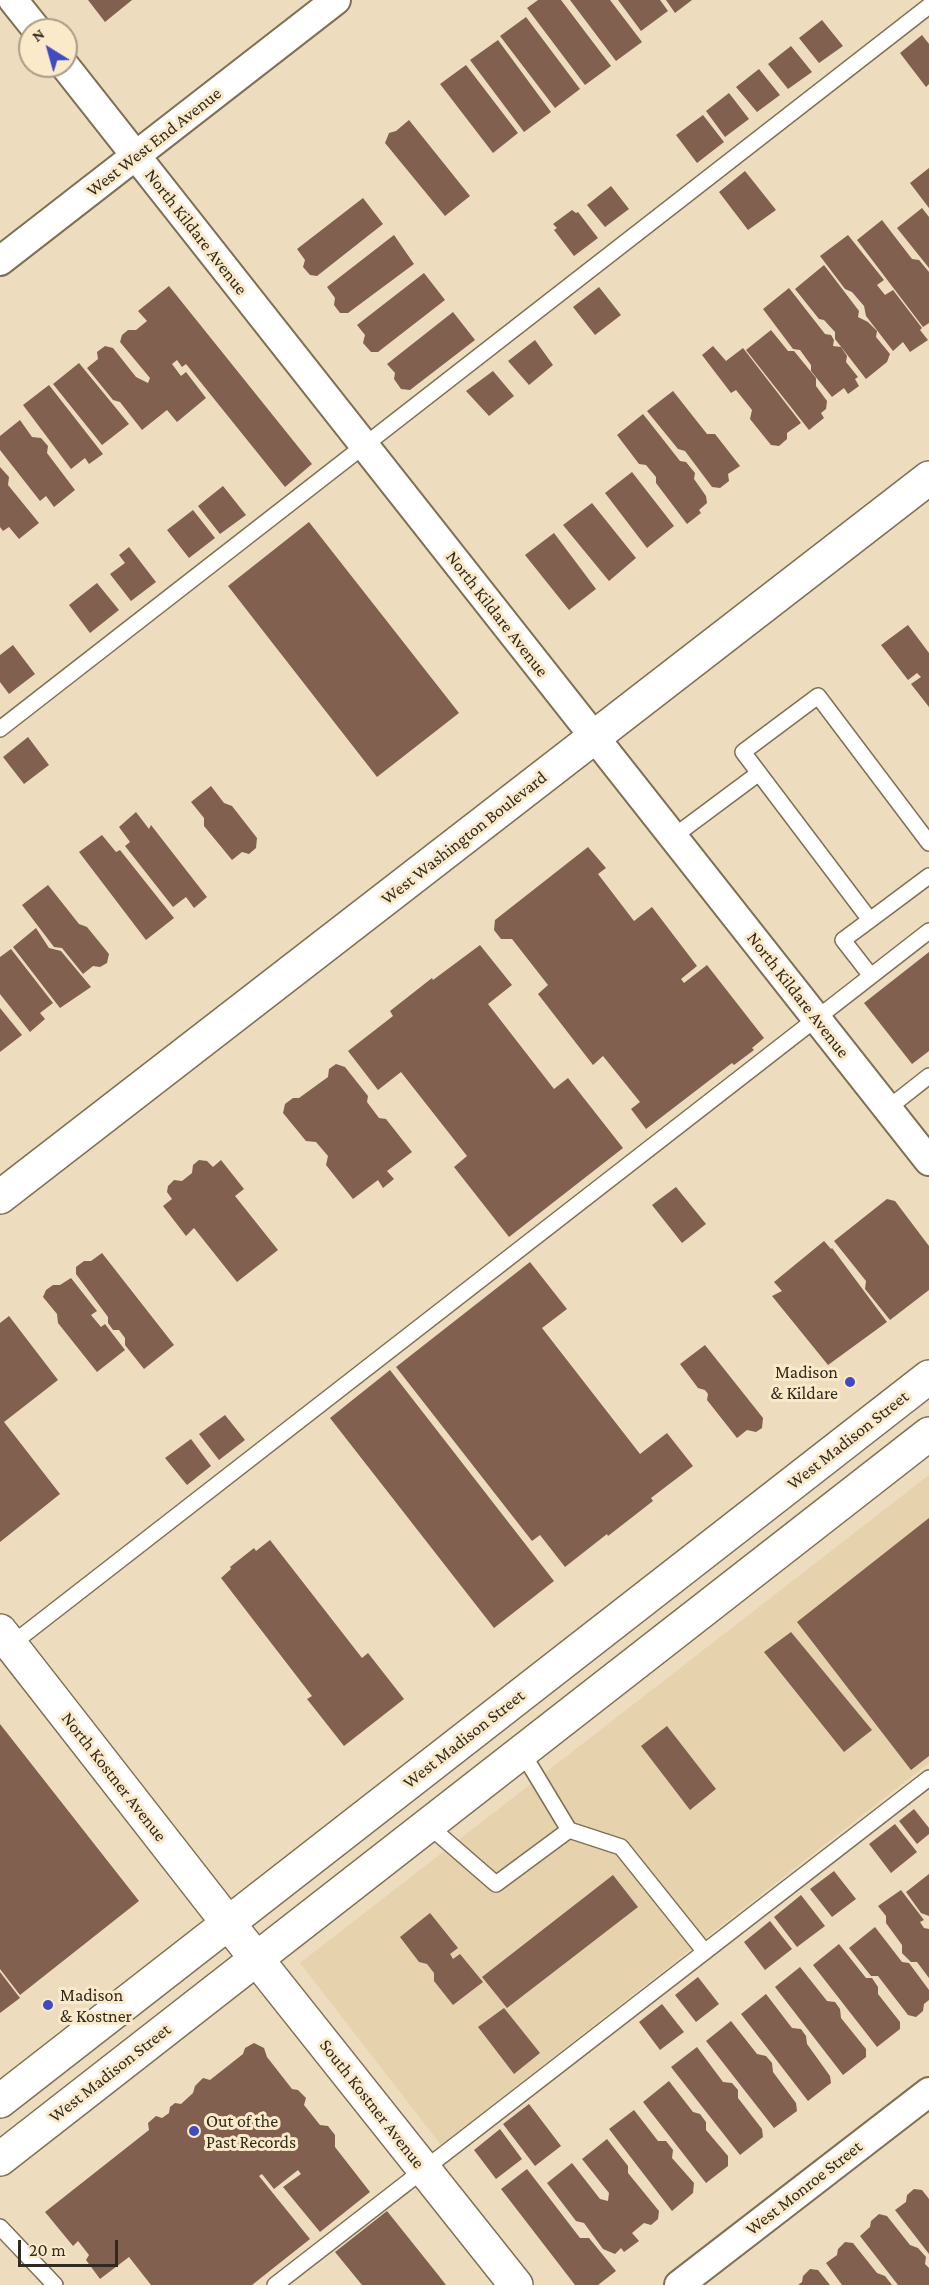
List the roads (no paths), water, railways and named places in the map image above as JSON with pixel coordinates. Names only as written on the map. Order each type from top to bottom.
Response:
[{"type":"main road","name":"West Washington Boulevard","points":[[0,1197],[929,478]]},
{"type":"main road","name":"West Madison Street","points":[[0,2101],[929,1377]]},
{"type":"main road","name":"West Madison Street","points":[[0,2159],[929,1434]]},
{"type":"main road","name":"North Kostner Avenue","points":[[4,1643],[228,1923]]},
{"type":"main road","name":"South Kostner Avenue","points":[[228,1923],[516,2285]]},
{"type":"street","points":[[13,0],[27,18]]},
{"type":"street","name":"West West End Avenue","points":[[0,261],[336,0]]},
{"type":"street","name":"North Kildare Avenue","points":[[74,78],[929,1161]]},
{"type":"street","name":"West Monroe Street","points":[[679,2285],[929,2092]]},
{"type":"lane","points":[[0,729],[929,6]]},
{"type":"lane","points":[[870,920],[743,752],[818,696],[929,843]]},
{"type":"lane","points":[[673,837],[759,772]]},
{"type":"lane","points":[[871,976],[843,940],[929,876]]},
{"type":"lane","points":[[4,1643],[929,931]]},
{"type":"lane","points":[[887,1109],[929,1076]]},
{"type":"lane","points":[[522,1752],[568,1830],[621,1847],[705,1952]]},
{"type":"lane","points":[[275,2285],[929,1778]]},
{"type":"lane","points":[[428,1825],[496,1884],[568,1830]]},
{"type":"lane","points":[[0,2227],[55,2285]]},
{"type":"place","name":"Madison & Kildare","points":[[850,1382]]},
{"type":"place","name":"Madison & Kostner","points":[[48,2005]]},
{"type":"place","name":"Out of the Past Records","points":[[194,2131]]}]
